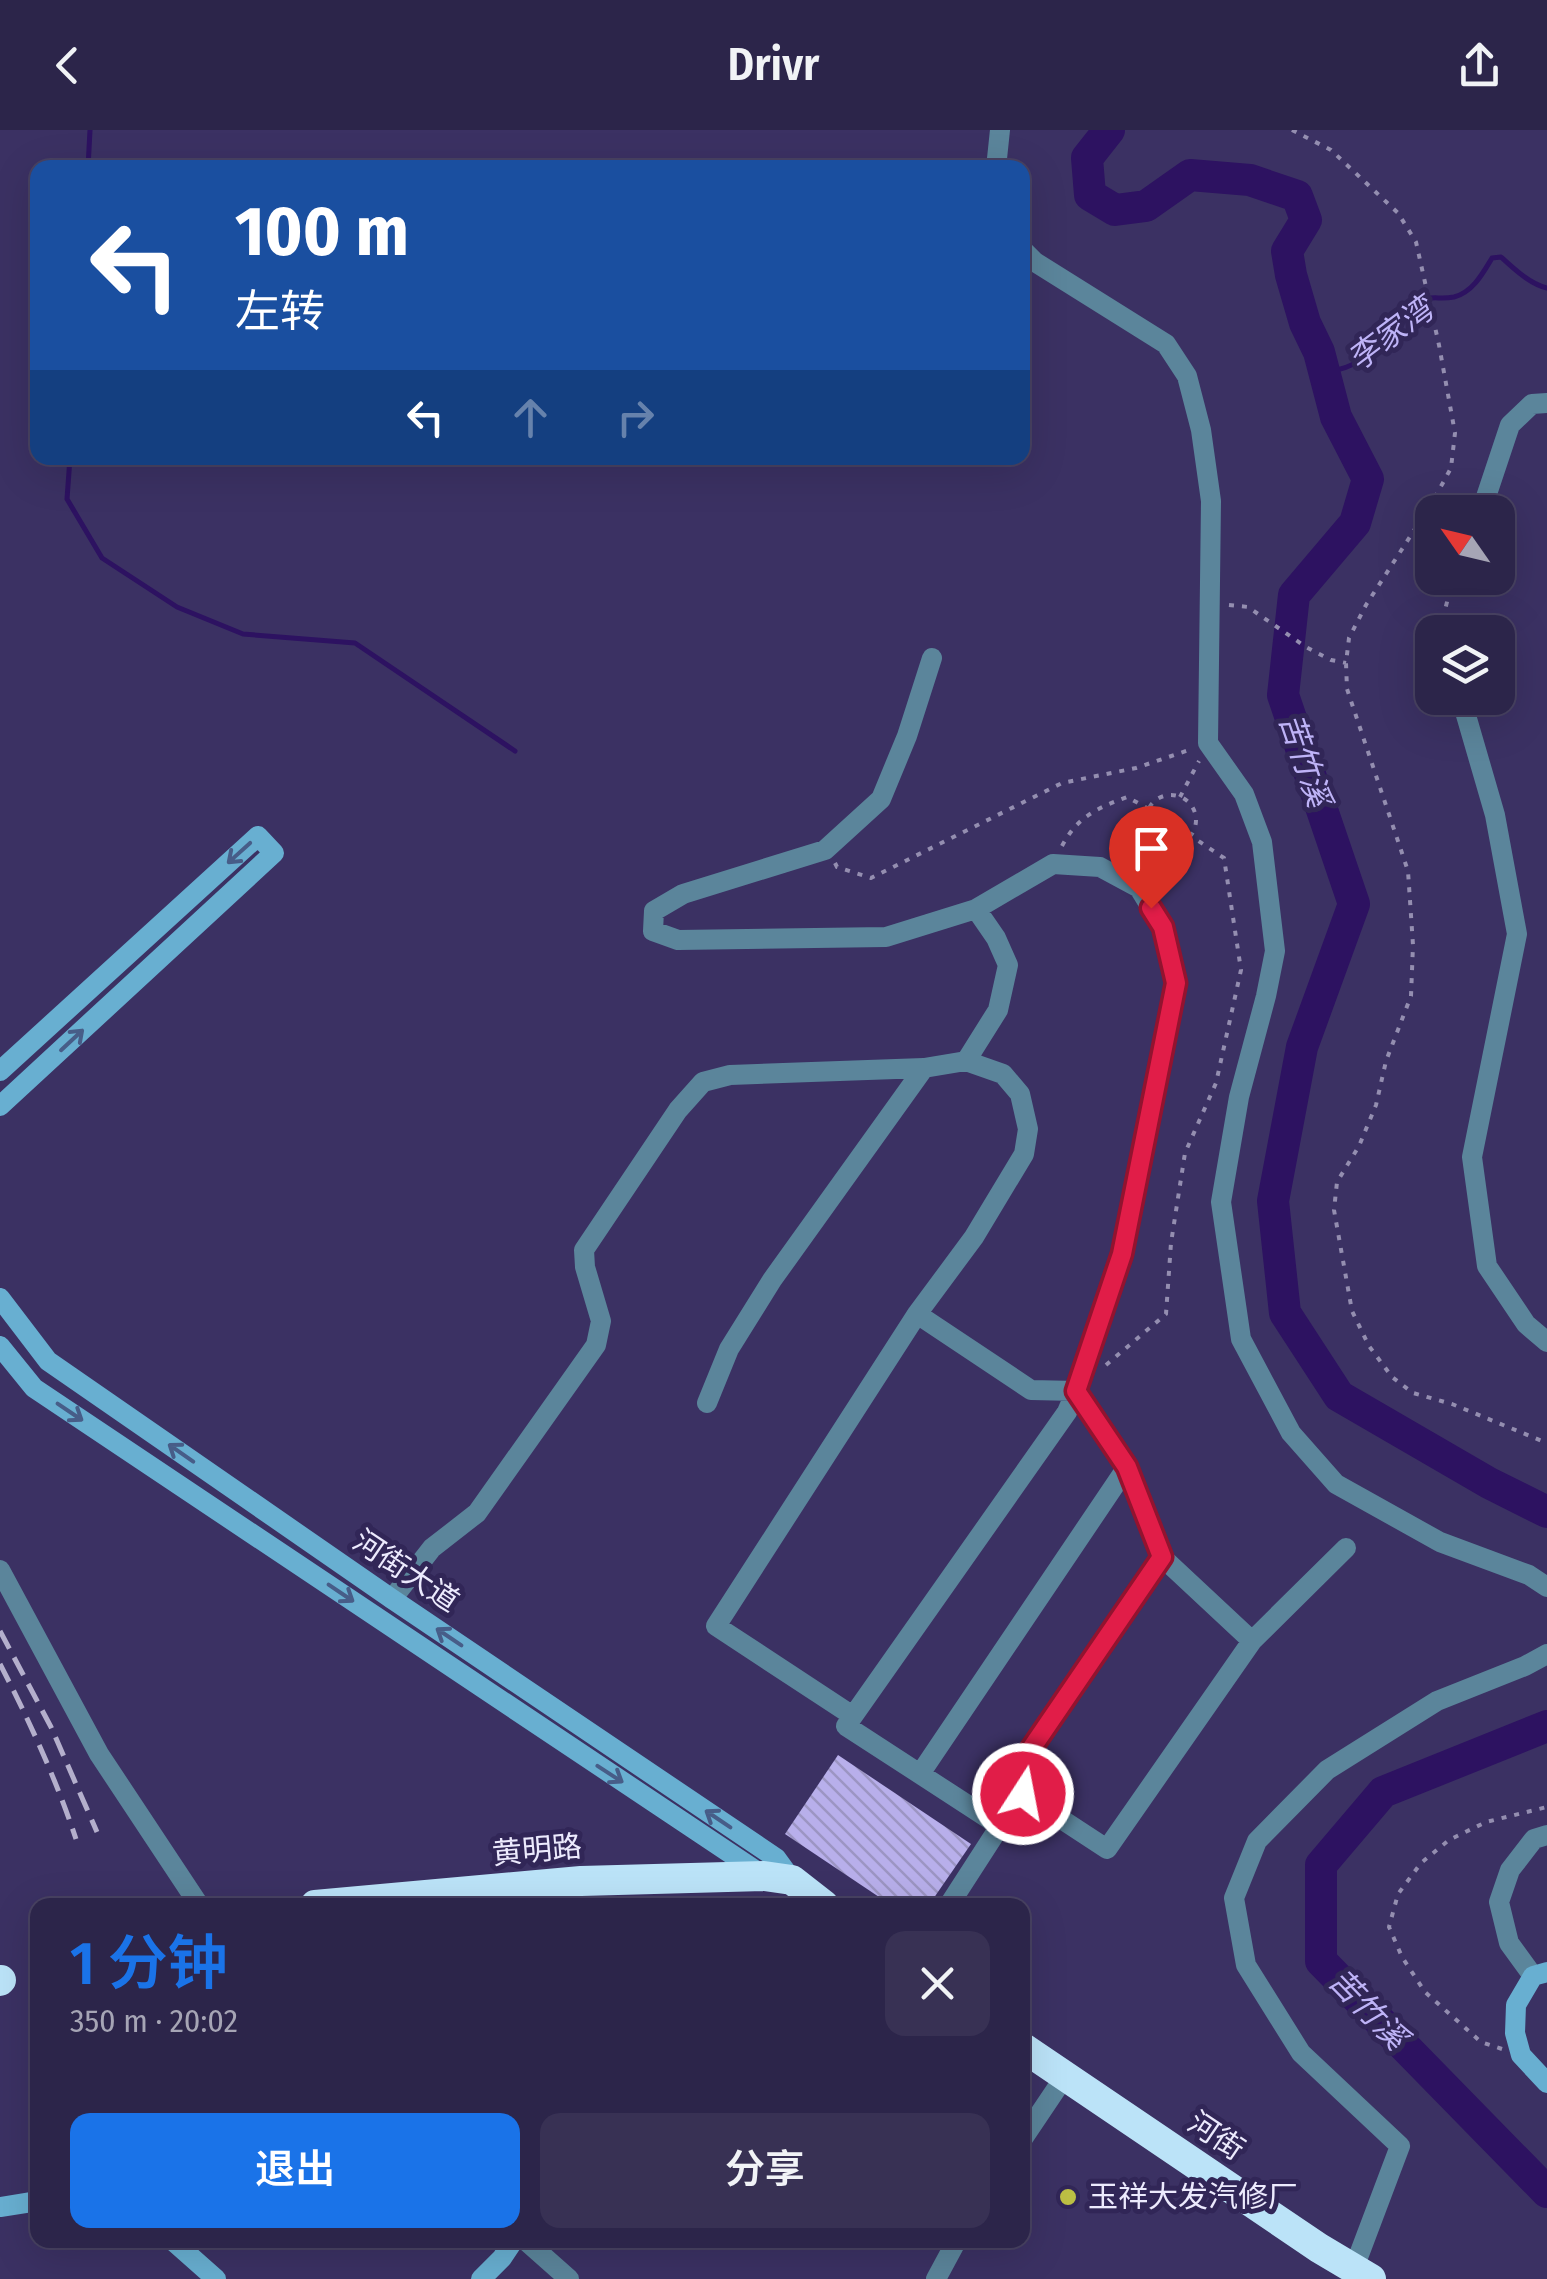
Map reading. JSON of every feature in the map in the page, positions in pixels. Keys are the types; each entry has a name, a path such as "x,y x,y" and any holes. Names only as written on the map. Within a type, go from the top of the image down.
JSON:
{"highway":[{"name":"黄明路","path":"389,1898 580,1880 778,1878"},
{"path":"778,1878 812,1898"},
{"name":"河街","path":"1030,2052 1318,2248 1363,2274"}],"main road":[{"path":"0,1071 258,836 274,853 0,1106"},
{"name":"河街大道","path":"0,1298 48,1361 776,1858 778,1878"},
{"name":"河街大道","path":"0,1346 34,1388 778,1878"},
{"path":"1540,1974 1516,2005 1515,2032 1520,2055 1547,2083"},
{"path":"0,2207 30,2202"},
{"path":"181,2248 216,2279"},
{"path":"482,2279 509,2248"}],"street":[{"path":"997,160 1000,130"},
{"path":"1030,257 1166,344 1186,376 1202,430 1211,501 1208,743 1244,794 1262,842 1275,951 1240,1097 1221,1202 1242,1339 1291,1433 1336,1484 1440,1542 1529,1575 1547,1587"},
{"path":"1487,495 1510,425 1532,404 1547,402"},
{"path":"932,658 907,736 881,799 825,850 684,894 654,911 653,931 678,940 886,937 976,909 1053,864 1100,868 1139,888 1163,927 1176,983 1122,1254 1076,1391 1067,1412 846,1726 1000,1826"},
{"path":"1466,715 1494,815 1517,934 1472,1158 1487,1266 1526,1324 1547,1342"},
{"path":"966,1061 998,1010 1008,965 976,909"},
{"path":"392,1598 432,1548 477,1513 596,1345 601,1321 584,1250 678,1110 703,1082 730,1076 924,1068 966,1061 1003,1074 1020,1094 1028,1129 1024,1154 716,1626 853,1716"},
{"path":"707,1404 729,1349 772,1280 924,1068"},
{"path":"917,1314 1031,1390 1076,1391"},
{"path":"1076,1391 1127,1467 1162,1557 1252,1641"},
{"path":"920,1774 1127,1467"},
{"path":"1162,1557 1018,1768 1023,1794 1107,1850 1252,1641 1346,1548"},
{"path":"0,1570 98,1754 194,1898"},
{"path":"1363,2274 1400,2146 1301,2052 1246,1964 1234,1898 1257,1841 1327,1770 1437,1701 1547,1654"},
{"path":"953,1898 1023,1794"},
{"path":"1540,1974 1509,1943 1499,1902 1510,1870 1534,1839 1547,1835"},
{"path":"1030,2128 1065,2076"},
{"path":"533,2248 568,2279"},
{"path":"936,2279 953,2248"}],"path":[{"path":"1292,130 1331,150 1398,213 1416,242 1456,432 1451,468 1349,638 1347,689 1408,871 1413,946 1410,996 1386,1062 1376,1105 1359,1146 1337,1182 1334,1210 1352,1311 1369,1346 1392,1376 1413,1393 1452,1404 1547,1443"},
{"path":"1210,602 1248,607 1306,647 1346,664"},
{"path":"1180,797 1208,743"},
{"path":"825,850 837,867 870,878 1062,783 1136,768 1208,743"},
{"path":"1053,864 1070,832 1096,808 1127,797 1149,809"},
{"path":"1180,797 1192,806 1196,822 1190,836 1169,844 1155,838 1147,825 1149,809 1159,798 1180,797"},
{"path":"1106,1365 1166,1314 1171,1243 1185,1153 1216,1083 1241,970 1224,858 1190,836"},
{"path":"1520,2055 1482,2042 1425,1992 1402,1957 1389,1926 1398,1894 1421,1863 1449,1840 1486,1822 1547,1806"}],"building":[{"path":"838,1755 971,1844 934,1898 881,1898 785,1834"}],"waterway":[{"path":"88,160 90,130"},
{"name":"苦竹溪","path":"1109,130 1087,158 1090,195 1115,210 1146,206 1190,175 1250,180 1297,196 1306,220 1287,251 1291,275 1305,323 1319,352 1336,417 1368,479 1355,523 1294,595 1283,695 1354,904 1302,1047 1273,1201 1285,1313 1339,1396 1547,1512"},
{"name":"李家湾","path":"1325,372 1364,357 1424,301 1467,291 1492,258 1501,257 1528,280 1547,288"},
{"path":"69,465 67,499 102,558 177,607 243,634 355,643 515,751"},
{"name":"苦竹溪","path":"1547,1726 1383,1792 1321,1865 1321,1961 1547,2192"}],"railway":[{"path":"0,1631 51,1727 97,1832"},
{"path":"0,1664 41,1750 76,1839"}],"place":[{"name":"玉祥大发汽修厂","path":"1068,2197"}],"route":[{"path":"1023,1794 1018,1768 1162,1557 1127,1467 1076,1391 1122,1254 1176,983 1163,927 1151,908"}]}
